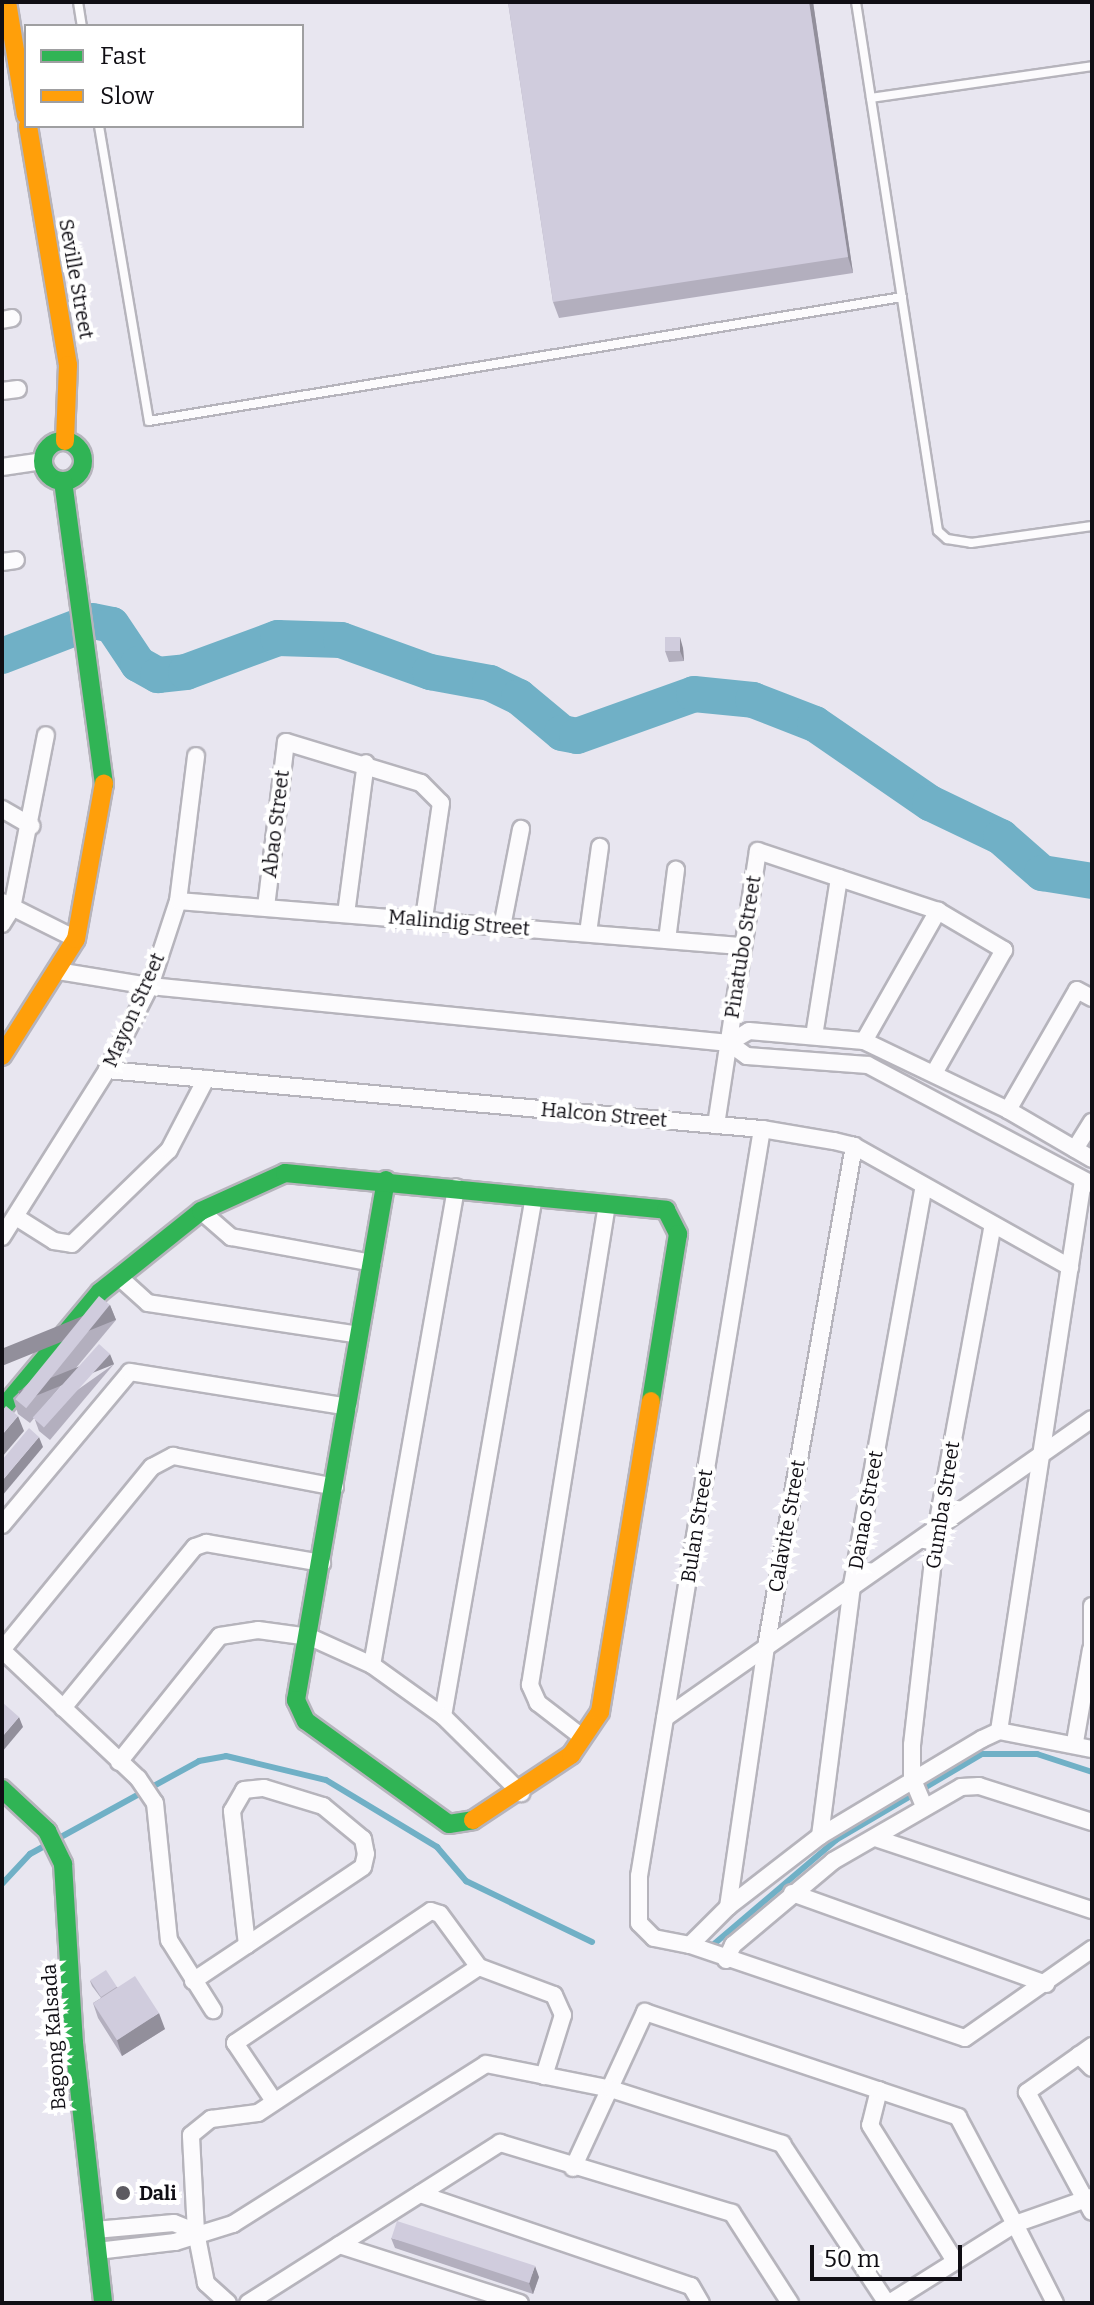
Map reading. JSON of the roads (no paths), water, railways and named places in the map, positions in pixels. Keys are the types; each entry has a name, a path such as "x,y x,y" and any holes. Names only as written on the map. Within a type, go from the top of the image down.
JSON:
{"street":[{"path":"7,2 24,103"},
{"name":"Seville Street","path":"28,128 68,365 65,441"},
{"path":"65,441 77,446 83,459 76,477 63,481 49,476 43,461 50,446 65,441"},
{"path":"2,467 43,461"},
{"path":"2,1056 76,939 89,890 106,772 63,481"},
{"path":"2,924 31,826 46,735"},
{"name":"Abao Street","path":"266,907 286,742 366,763"},
{"name":"Mayon Street","path":"2,1237 107,1070 150,986 178,901 196,756"},
{"path":"346,914 366,763 421,783 441,803 424,918"},
{"path":"2,809 31,826"},
{"path":"502,927 521,829"},
{"path":"588,933 600,847"},
{"name":"Pinatubo Street","path":"716,1125 740,946 758,851 839,878"},
{"path":"667,940 676,870"},
{"path":"814,1036 839,878 938,911 1004,950 934,1073"},
{"name":"Malindig Street","path":"178,901 424,918 740,946"},
{"path":"7,905 76,939"},
{"path":"864,1041 938,911"},
{"path":"57,971 150,986 729,1043 747,1056 868,1065 1087,1182 1070,1267 999,1731 918,1792 875,1838 833,1861 792,1893 733,1945 726,1960"},
{"path":"1008,1110 1077,990 1092,998"},
{"path":"729,1043 749,1031 864,1041 1008,1110 1092,1159"},
{"name":"Halcon Street","path":"107,1070 762,1129 854,1146 1070,1267"},
{"path":"16,1217 54,1241 72,1244 169,1150 206,1079"},
{"path":"1075,1149 1092,1122"},
{"name":"Bulan Street","path":"690,1945 654,1938 639,1923 639,1876 762,1129"},
{"name":"Calavite Street","path":"728,1907 766,1647 854,1146"},
{"path":"2,1409 100,1292 201,1211 285,1173 386,1180 666,1210 678,1234 600,1712 571,1755 521,1793 470,1822 449,1824 306,1721 296,1700 310,1637 386,1180"},
{"name":"Danao Street","path":"820,1836 852,1585 924,1186"},
{"path":"372,1665 456,1187"},
{"path":"443,1716 534,1196"},
{"path":"582,1737 538,1703 530,1685 607,1204"},
{"path":"201,1211 231,1237 373,1263"},
{"name":"Gumba Street","path":"918,1792 937,1526 993,1225"},
{"path":"119,1277 148,1303 360,1335"},
{"path":"2,1525 130,1372 348,1407"},
{"path":"665,1718 1092,1419"},
{"path":"213,2010 169,1940 155,1803 138,1778 2,1650 152,1467 173,1456 335,1487"},
{"path":"63,1708 195,1547 206,1543 322,1563"},
{"path":"1075,1742 1091,1649 1092,1606"},
{"path":"119,1762 220,1636 258,1630 310,1637 372,1665 443,1716 521,1793"},
{"path":"999,1731 1075,1742 1092,1749"},
{"path":"1092,1822 979,1786 918,1792 820,1836 728,1907 690,1945 726,1960 965,2038 1092,1949"},
{"path":"193,1981 247,1945 363,1867 366,1854 363,1839 323,1806 264,1788 244,1790 232,1811 247,1945"},
{"name":"Bagong Kalsada","path":"2,1789 47,1831 58,1853 66,1884 74,2043 103,2303"},
{"path":"875,1838 1092,1910"},
{"path":"792,1893 1046,1984"},
{"path":"274,2101 235,2043 431,1911 440,1914 479,1967 554,1995 563,2015 544,2076"},
{"path":"228,2303 206,2283 196,2232 191,2135 211,2119 249,2118 479,1967"},
{"path":"573,2168 645,2012 958,2117 1015,2224 1050,2301"},
{"path":"97,2251 175,2242 196,2232 233,2224 486,2064 611,2089 782,2144 888,2303 1015,2224 1090,2203 1027,2092 1086,2050 1092,2068"},
{"path":"879,2090 870,2125 955,2261"},
{"path":"248,2303 500,2143 573,2168 732,2213 790,2303"},
{"path":"420,2194 691,2286 701,2303"},
{"path":"95,2230 174,2223 196,2232"},
{"path":"339,2245 520,2303"}],"lane":[{"path":"78,2 82,24"},
{"path":"856,2 938,531 947,539 971,543 1092,526"},
{"path":"871,98 1092,66"},
{"path":"99,128 149,421 902,297"}],"waterway":[{"path":"2,656 93,621 112,625 138,664 158,675 186,672 278,638 341,640 430,672 490,683 519,697 562,733 577,736 694,694 753,700 815,724 930,803 1001,837 1042,873 1092,881"},
{"path":"714,1944 836,1840 982,1754 1037,1754 1092,1772"},
{"path":"2,1884 30,1854 199,1761 226,1756 326,1780 437,1847 466,1881 592,1942"}],"place":[{"name":"Dali","path":"123,2193"}]}
